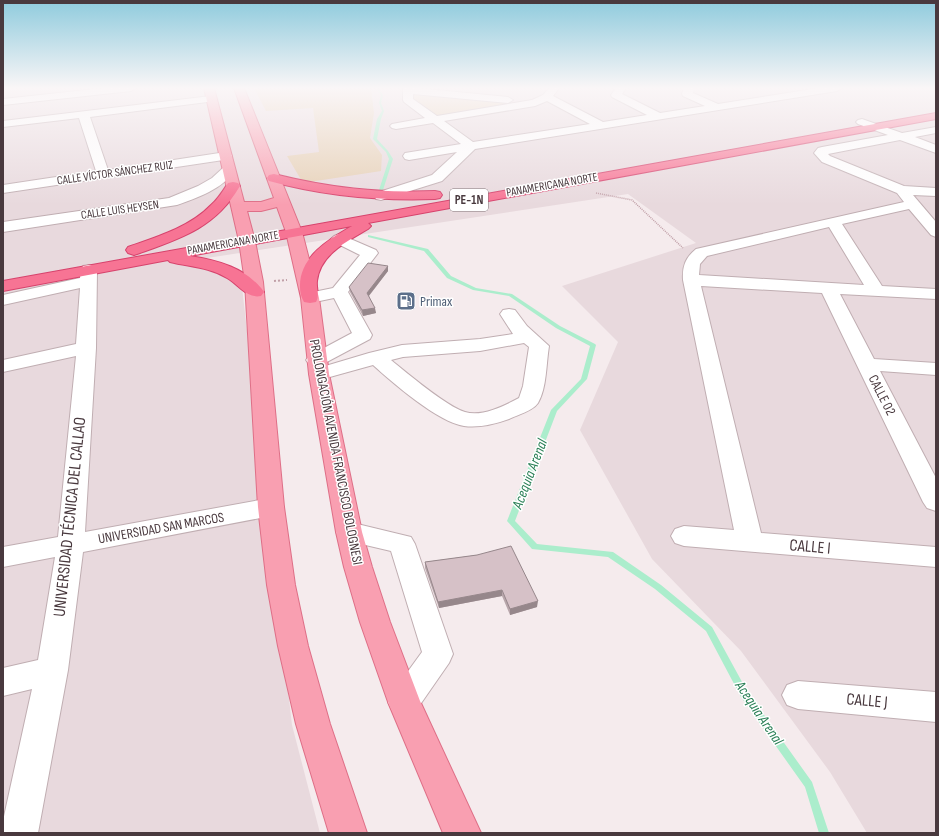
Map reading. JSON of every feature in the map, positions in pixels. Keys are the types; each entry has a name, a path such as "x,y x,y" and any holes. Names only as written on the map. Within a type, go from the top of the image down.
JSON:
{"highway":[{"name":"PANAMERICANA NORTE","path":"3,286 89,276 246,236 289,218 444,195 833,127"},
{"name":"PANAMERICANA NORTE","path":"289,218 398,213 875,127"},
{"path":"274,178 321,190 381,196 444,195"},
{"path":"134,250 162,240 205,218 224,201 233,186"},
{"path":"307,288 315,264 325,251 339,239 366,224 398,213"},
{"name":"PANAMERICANA NORTE","path":"3,274 134,250 246,236"},
{"path":"157,258 209,264 230,272 254,287"}],"main road":[{"path":"218,127 246,236 254,287 271,507 281,585 293,646 313,724 348,833"},
{"name":"PROLONGACIÓN AVENIDA FRANCISCO BOLOGNESI","path":"254,127 289,218 307,288 318,367 349,532 358,567 375,622 404,702 462,833"},
{"path":"238,205 258,207 272,204 289,218"}],"street":[{"path":"88,127 102,174"},
{"path":"446,127 471,146"},
{"path":"409,156 589,127"},
{"path":"875,127 936,149"},
{"path":"936,130 822,151 820,154 826,159 902,190 936,192"},
{"path":"381,196 437,178 471,146"},
{"name":"CALLE VÍCTOR SÁNCHEZ RUIZ","path":"3,189 102,174 228,164"},
{"name":"CALLE LUIS HEYSEN","path":"3,227 172,202 190,195 223,177 228,164"},
{"path":"902,190 936,232"},
{"path":"750,542 692,280 690,270 691,263 695,257 702,252 912,204"},
{"path":"833,222 876,290"},
{"path":"339,239 370,253 339,292"},
{"path":"3,300 89,276"},
{"name":"UNIVERSIDAD TÉCNICA DEL CALLAO","path":"19,833 52,670 71,544 86,348 89,276"},
{"path":"692,280 936,294"},
{"path":"307,288 339,292"},
{"name":"CALLE 02","path":"828,288 936,502"},
{"path":"318,367 363,335 339,292"},
{"path":"509,314 526,337"},
{"path":"318,367 376,357 402,350 503,342 526,337 532,339 539,346 533,386 528,401 509,411 479,419 463,419 447,411 376,357"},
{"path":"3,366 86,348"},
{"path":"866,364 936,369"},
{"name":"UNIVERSIDAD SAN MARCOS","path":"3,557 271,507"},
{"path":"349,532 402,544 436,647 438,654 404,702"},
{"name":"CALLE I","path":"684,536 936,558"},
{"path":"3,682 52,670"},
{"name":"CALLE J","path":"798,695 936,707"}],"path":[{"path":"593,192 632,200 695,257"},
{"path":"254,287 307,288"}],"shaded area":[{"path":"3,127 936,127 936,833 867,833 830,772 741,651 652,559 580,430 618,342 562,286 696,243 628,194 174,263 210,268 242,287 292,725 320,833 3,833"},
{"path":"316,127 372,127 370,138 382,155 381,171 303,183 287,156 319,152"}],"building":[{"path":"368,263 388,266 367,293 375,308 362,310 349,287"},
{"path":"511,546 538,601 510,609 502,590 438,602 425,562 477,555"}],"waterway":[{"name":"Acequia Arenal","path":"377,127 375,139 387,152 391,159 381,190"},
{"name":"Acequia Arenal","path":"369,236 426,250 449,277 475,289 510,295 558,327 593,345 584,379 554,410 511,521 535,547 610,554 658,587 709,629 744,694 809,785 824,833"}],"place":[{"name":"Primax","path":"406,301"}]}
